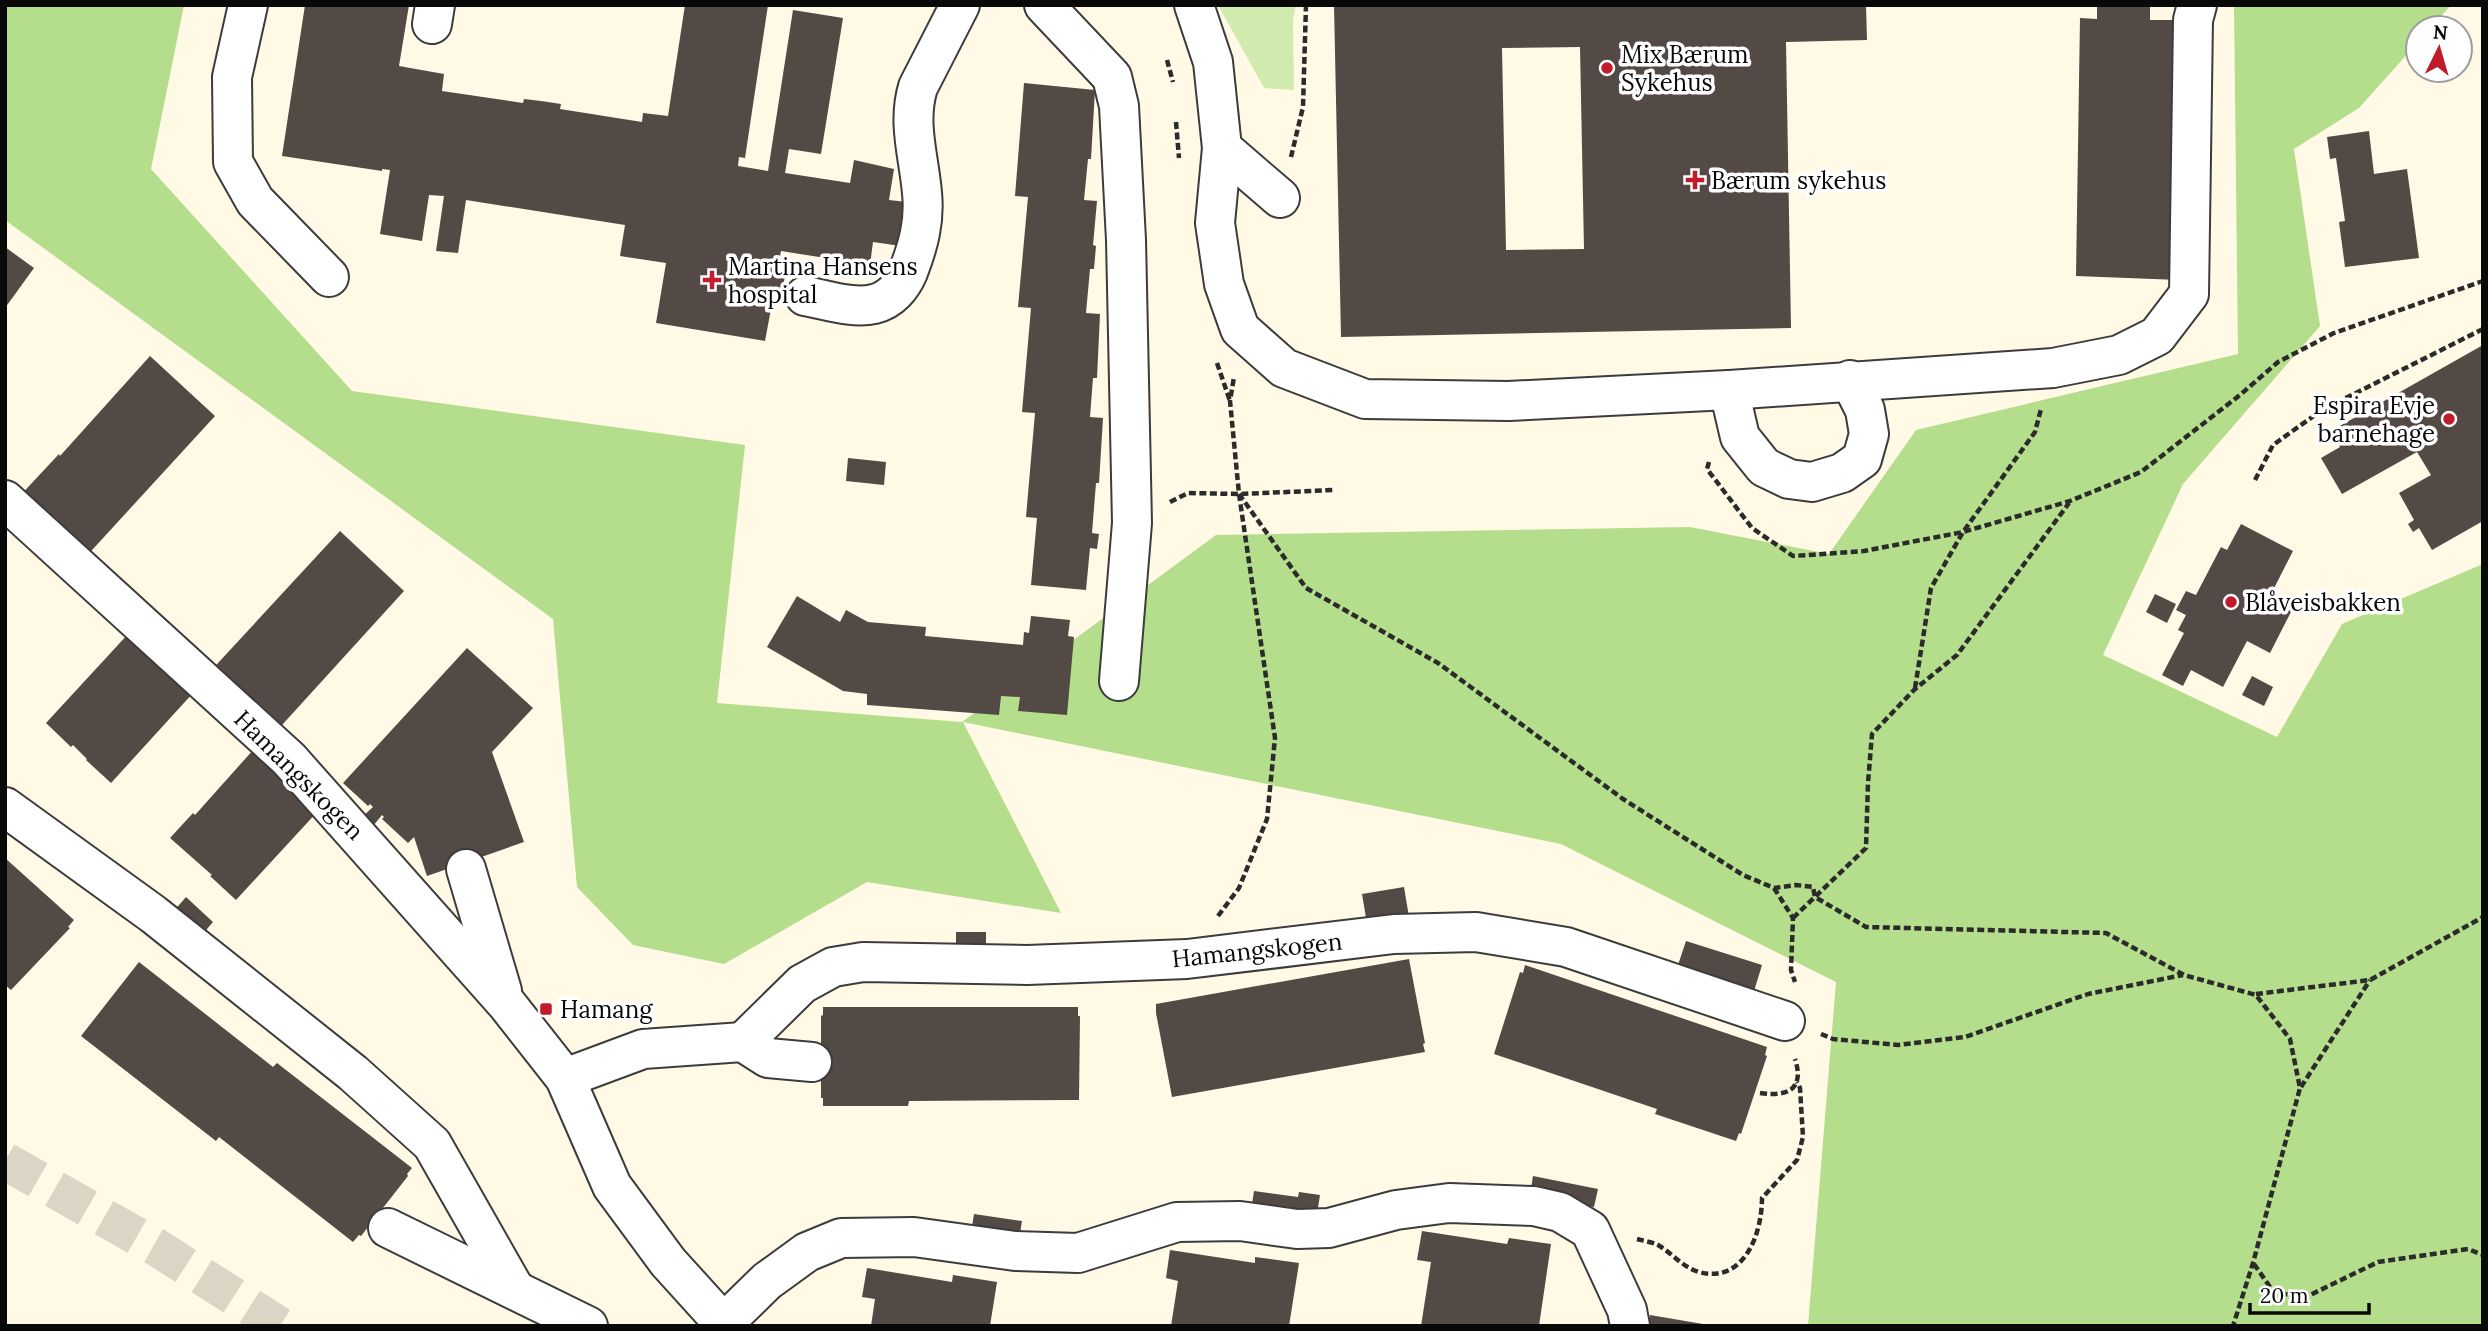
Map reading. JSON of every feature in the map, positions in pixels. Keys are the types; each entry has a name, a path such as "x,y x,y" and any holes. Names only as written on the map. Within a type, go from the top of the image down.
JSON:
{"street":[{"path":"248,5 232,78 233,162 255,201 329,277"},
{"path":"805,296 855,305 872,305 891,295 904,280 919,245 923,219 912,116 914,100 960,5"},
{"path":"1044,5 1112,77 1119,106 1126,240 1132,523 1119,681"},
{"path":"1194,5 1213,62 1222,148 1215,223 1224,285 1240,329 1284,368 1365,399 1508,401 1729,390 2053,368 2119,355 2157,336 2189,294 2193,20 2197,5"},
{"path":"1222,148 1280,198"},
{"path":"1729,390 1740,437 1764,467 1789,479 1812,482 1842,473 1862,459 1869,434 1865,410 1850,380"},
{"name":"Hamangskogen","path":"5,500 289,759 506,1003 565,1078 612,1186 668,1262 725,1324 767,1280 807,1252 841,1238 914,1237 1015,1251 1079,1253 1177,1222 1240,1221 1297,1229 1329,1228 1396,1210 1449,1203 1534,1206 1560,1213 1590,1230 1628,1310 1630,1326"},
{"path":"5,807 174,930 353,1073 432,1144 514,1288"},
{"path":"466,869 506,1003"},
{"name":"Hamangskogen","path":"743,1042 802,984 833,967 863,962 1027,965 1187,959 1394,934 1476,932 1566,947 1802,1022"},
{"path":"565,1078 643,1049 743,1042 768,1058 812,1062"},
{"path":"388,1228 588,1326"}],"path":[{"path":"1280,198 1303,107 1306,5"},
{"path":"1710,456 1707,469 1752,528 1793,556 1864,551 1963,531 2070,501 2141,472 2278,362 2334,333 2483,281"},
{"path":"1239,888 1267,819 1275,738 1240,494 1230,401 1240,329"},
{"path":"2255,481 2273,445 2322,410 2483,329"},
{"path":"1914,690 1931,588 1963,531 2035,432 2053,368"},
{"path":"1132,523 1188,493 1334,490"},
{"path":"1240,494 1306,588 1437,663 1623,799 1743,875 1774,888 1797,885 1812,887 1815,897 1866,927 2106,933 2184,975 2256,995 2370,980 2483,917"},
{"path":"1793,918 1866,848 1872,734 1914,690 1957,655 2070,501"},
{"path":"1774,888 1793,918 1791,970 1796,982"},
{"path":"1802,1022 1833,1039 1898,1045 1965,1037 2088,994 2184,975"},
{"path":"2233,1326 2253,1263 2300,1088 2370,980"},
{"path":"2256,995 2290,1038 2300,1088"},
{"path":"1802,1022 1833,1039"},
{"path":"1592,1236 1608,1231 1657,1244 1674,1259 1698,1272 1727,1271 1738,1267 1747,1256 1762,1213 1762,1198 1797,1160 1803,1137 1800,1088 1797,1082"},
{"path":"2253,1263 2274,1294 2310,1295 2378,1262 2468,1249 2483,1255"}],"green space":[{"path":"5,5 184,5 151,169 352,391 745,445 717,703 962,722 1216,535 1690,527 1829,554 1916,430 2238,354 2234,5 2451,5 2443,14 2404,14 2404,58 2359,108 2294,149 2320,326 2183,484 2103,655 2277,737 2342,624 2483,564 2483,1326 1808,1326 1836,982 1561,844 963,722 1061,913 867,882 724,964 633,945 577,887 553,619 5,220"},
{"path":"1218,5 1296,5 1293,20 1294,90 1264,88"}],"building":[{"path":"305,5 409,5 399,66 444,74 442,91 523,103 524,99 561,104 560,109 642,122 643,113 668,116 685,5 768,5 745,158 739,157 738,166 768,171 793,10 843,18 821,154 789,149 785,173 850,183 854,160 894,169 889,200 907,202 901,246 873,242 870,265 781,251 778,267 786,269 782,294 774,293 765,341 656,323 666,263 620,256 625,225 466,200 458,253 436,251 444,196 429,195 422,241 380,234 390,170 282,156"},
{"path":"1334,5 1866,5 1867,40 1786,42 1791,328 1341,337","holes":["1580,47 1584,249 1506,250 1502,48"]},
{"path":"2097,5 2150,5 2150,20 2183,20 2179,280 2076,276 2080,18 2097,19"},
{"path":"1024,83 1095,90 1091,159 1088,159 1084,200 1097,201 1093,245 1096,246 1094,269 1090,269 1086,313 1100,314 1097,378 1093,378 1090,417 1103,418 1099,483 1096,483 1092,533 1099,534 1097,549 1090,548 1086,590 1031,585 1037,518 1026,517 1035,413 1022,412 1031,308 1018,307 1028,197 1015,196"},
{"path":"2369,131 2374,174 2407,169 2419,258 2345,267 2339,222 2345,221 2336,158 2330,159 2327,137"},
{"path":"5,247 34,268 5,308"},
{"path":"2483,345 2483,521 2432,550 2419,528 2413,532 2408,524 2414,520 2399,493 2431,475 2417,452 2342,494 2321,458 2340,447 2331,431"},
{"path":"150,356 215,416 82,561 16,500 59,454 60,456"},
{"path":"848,458 886,462 884,485 846,481"},
{"name":"Blåveisbakken","path":"2241,524 2293,551 2270,596 2293,608 2270,653 2247,641 2223,687 2191,670 2183,686 2162,675 2184,633 2178,630 2186,615 2176,610 2186,591 2196,595 2221,547 2227,550"},
{"path":"340,531 404,591 272,736 206,676"},
{"path":"2155,594 2176,604 2167,623 2146,612"},
{"path":"797,596 840,622 846,610 868,622 926,627 925,636 1023,645 1024,632 1029,633 1031,616 1070,620 1068,636 1074,637 1067,715 1018,711 1020,697 1001,696 999,715 867,705 867,694 843,691 767,647"},
{"path":"129,633 193,693 111,783 73,745 71,747 46,723"},
{"path":"467,648 533,708 492,752 524,842 427,876 414,837 408,843 382,819 382,815 373,826 362,817 373,807 370,804 368,806 343,783"},
{"path":"2252,676 2273,687 2264,706 2242,695"},
{"path":"254,749 319,810 236,900 170,838 193,813 195,815"},
{"path":"5,858 74,920 68,927 70,928 11,990 5,985"},
{"path":"1404,887 1409,917 1367,924 1362,894"},
{"path":"186,897 213,922 201,936 173,912"},
{"path":"956,932 986,932 986,952 956,952"},
{"path":"1686,941 1762,965 1751,1001 1674,977"},
{"path":"1409,959 1425,1052 1172,1097 1156,1004"},
{"path":"139,962 273,1067 277,1063 412,1168 361,1236 353,1242 219,1137 216,1141 81,1036"},
{"path":"1525,965 1767,1047 1767,1056 1741,1134 1739,1133 1736,1141 1655,1114 1657,1109 1494,1054 1520,972 1523,973"},
{"path":"823,1007 1078,1007 1079,1100 909,1101 908,1106 823,1106"},
{"path":"1533,1176 1598,1189 1594,1207 1530,1195"},
{"path":"1254,1191 1298,1197 1299,1192 1320,1195 1317,1214 1251,1210"},
{"path":"974,1214 1022,1221 1019,1240 971,1233"},
{"path":"1422,1231 1507,1244 1509,1238 1551,1244 1539,1326 1421,1326 1431,1262 1417,1260"},
{"path":"1170,1250 1255,1263 1255,1257 1299,1263 1289,1326 1171,1326 1178,1281 1166,1278"},
{"path":"867,1268 952,1282 953,1275 997,1282 990,1326 871,1326 875,1299 862,1297"},
{"path":"1650,1315 1703,1324 1703,1326 1648,1326"}],"tunnel":[{"path":"5,1161 156,1247 280,1326"}],"place":[{"name":"Mix Bærum Sykehus","path":"1607,68"},
{"name":"Bærum sykehus","path":"1695,180"},
{"name":"Martina Hansens hospital","path":"712,280"},
{"name":"Espira Evje barnehage","path":"2449,419"},
{"name":"Blåveisbakken","path":"2231,602"},
{"name":"Hamang","path":"546,1009"}]}
